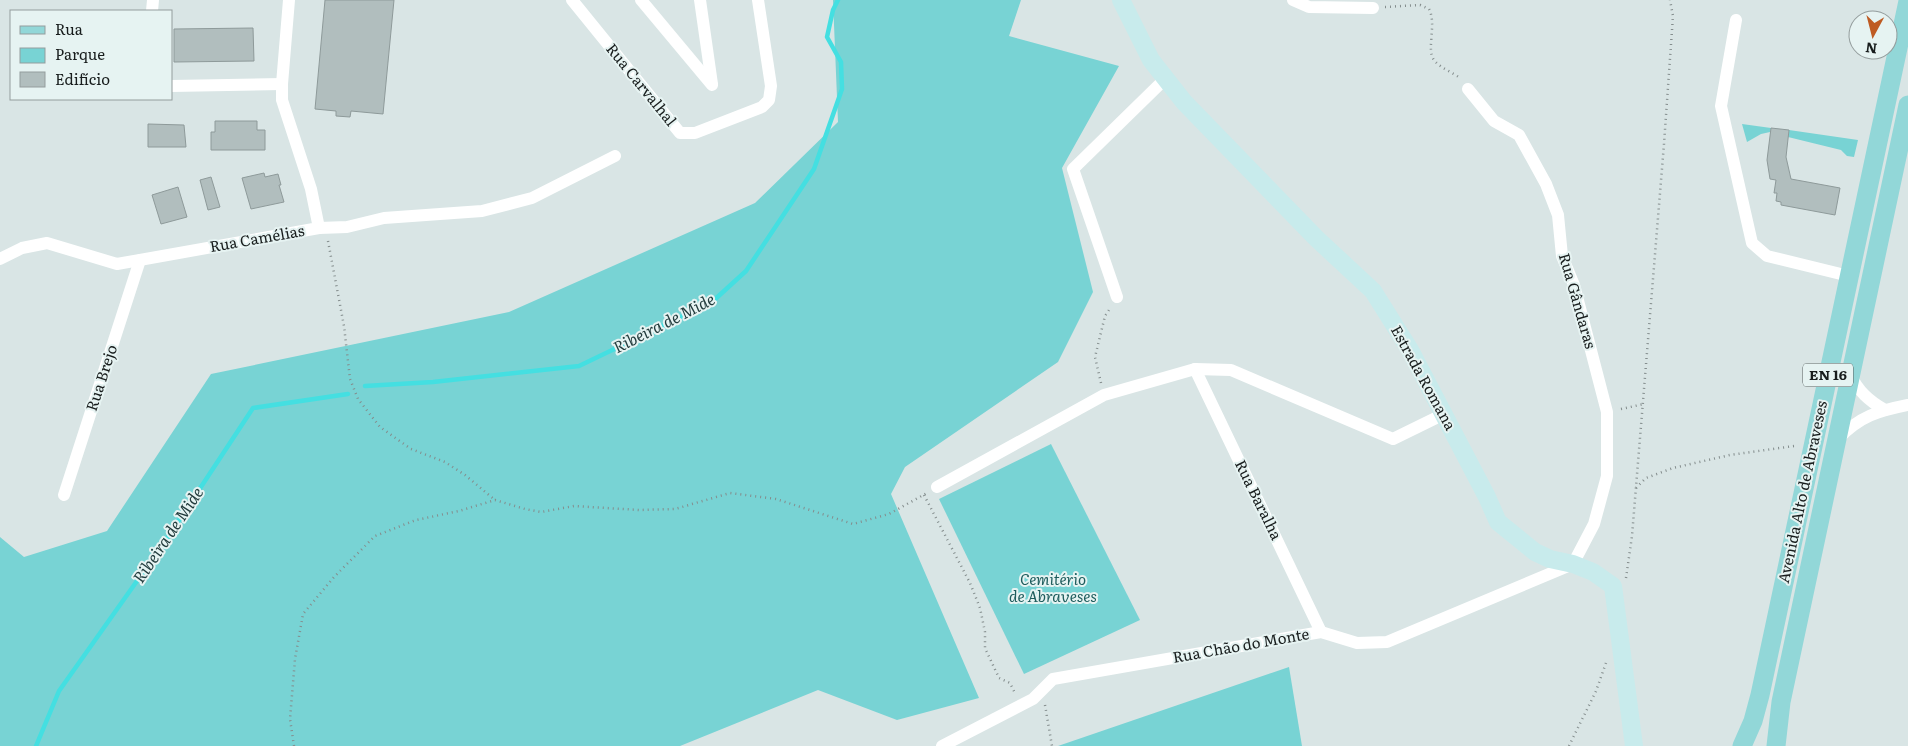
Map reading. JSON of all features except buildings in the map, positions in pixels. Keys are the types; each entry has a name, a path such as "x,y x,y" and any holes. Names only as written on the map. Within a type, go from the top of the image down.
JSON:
{"main road":[{"name":"Avenida Alto de Abraveses","path":"1742,746 1753,721 1760,695 1908,2"},
{"name":"Avenida Alto de Abraveses","path":"1776,746 1780,702 1908,105"}],"street":[{"name":"Rua Camélias","path":"0,259 22,248 47,243 118,264 322,228 282,100 289,0"},
{"name":"Rua Carvalhal","path":"572,0 680,133 695,133 762,107 770,100 771,86 758,0"},
{"path":"642,0 712,85 700,0"},
{"name":"Estrada Romana","path":"1121,0 1151,60 1184,102 1316,238 1373,291 1410,350 1498,522 1535,552 1550,559 1573,564 1593,572 1613,586 1634,746"},
{"name":"Estrada Romana","path":"1135,28 1136,0"},
{"path":"1293,0 1309,7 1373,8"},
{"path":"1736,20 1721,106 1752,243 1767,256 1849,276"},
{"path":"1117,297 1073,169 1165,79"},
{"path":"172,86 282,84"},
{"name":"Rua Gândaras","path":"1468,89 1494,120 1519,135 1546,184 1558,215 1562,256 1574,285 1607,412 1607,476 1594,524 1573,564"},
{"path":"322,228 347,227 384,218 482,211 532,198 615,156"},
{"name":"Rua Brejo","path":"64,495 140,260"},
{"path":"937,487 1104,395 1195,369 1231,370 1393,439 1444,414"},
{"name":"Rua Baralha","path":"1195,369 1321,632"},
{"path":"1850,374 1855,385 1865,397 1885,410"},
{"path":"1836,440 1857,422 1871,414 1908,405"},
{"name":"Rua Chão do Monte","path":"942,746 1033,699 1053,679 1321,632 1357,643 1387,642 1573,564"}],"path":[{"path":"1625,584 1632,536 1644,404 1664,144 1672,16 1670,0"},
{"path":"1373,8 1420,5 1429,9 1433,21 1431,55 1435,62 1462,80 1468,89"},
{"path":"322,228 344,326 350,379 358,400 380,427 411,449 452,466 495,500 525,510 540,512 574,506 639,510 675,509 730,493 776,499 852,524 889,514 937,487"},
{"path":"1104,395 1095,357 1105,316 1117,297"},
{"path":"1607,412 1644,404"},
{"path":"1636,488 1646,478 1673,468 1730,455 1794,446"},
{"path":"924,495 970,583 980,608 986,632 985,648 999,678 1010,683 1021,706"},
{"path":"294,746 290,719 303,614 334,577 374,536 416,520 460,511 495,500"},
{"path":"1569,746 1596,691 1606,663"},
{"path":"1043,689 1052,746"}],"green space":[{"path":"833,0 1021,0 1009,36 1119,66 1062,168 1093,292 1058,362 905,467 891,494 979,698 897,720 818,690 680,746 0,746 0,537 24,557 107,531 211,374 509,312 755,203 838,122"},
{"path":"1742,124 1771,128 1770,132 1761,134 1747,142"},
{"path":"1789,130 1858,140 1854,157 1847,156 1841,150 1788,137"},
{"name":"Cemitério de Abraveses","path":"1051,444 1140,620 1024,674 939,499"},
{"path":"1289,667 1302,746 1058,746"}],"waterway":[{"name":"Ribeira de Mide","path":"365,386 433,382 579,366 712,302 746,271 814,169 842,89 841,62 827,37 833,10 838,0"},
{"name":"Ribeira de Mide","path":"36,746 59,691 166,540 253,408 348,394"}]}
